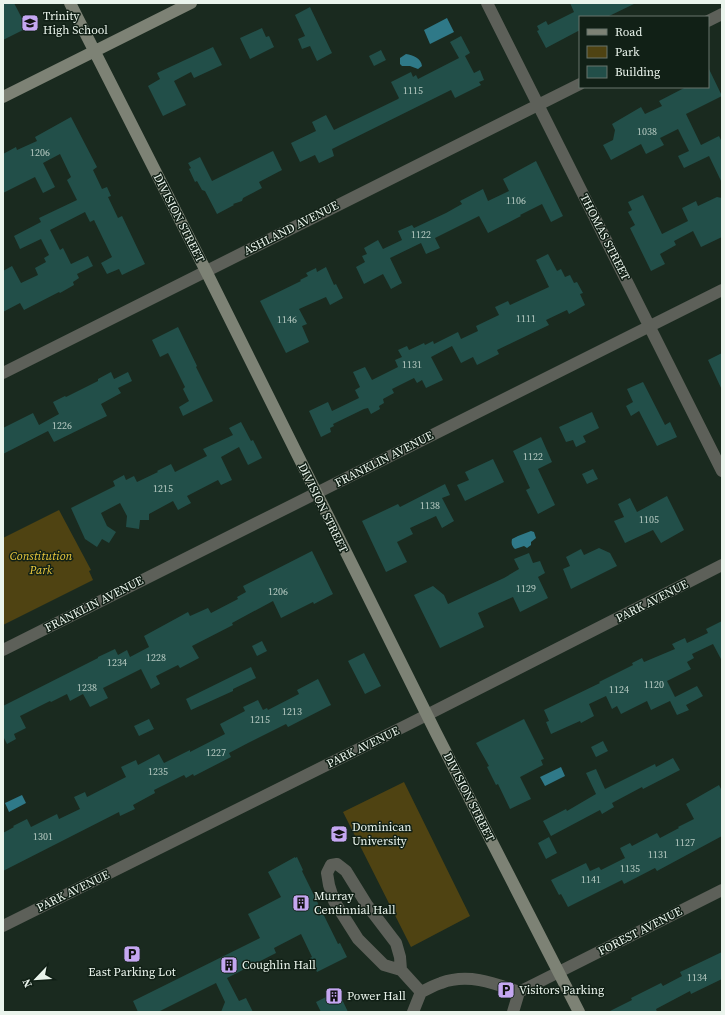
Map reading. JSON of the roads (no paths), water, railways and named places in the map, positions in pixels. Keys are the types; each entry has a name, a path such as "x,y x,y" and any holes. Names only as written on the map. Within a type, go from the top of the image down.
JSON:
{"street":[{"name":"DIVISION STREET","path":"70,3 206,271 427,715 579,1012"},
{"path":"3,97 191,3"},
{"name":"THOMAS STREET","path":"487,3 722,471"},
{"path":"709,20 722,14"},
{"name":"ASHLAND AVENUE","path":"3,373 579,85"},
{"name":"FRANKLIN AVENUE","path":"3,650 722,290"},
{"name":"PARK AVENUE","path":"3,926 427,715 722,565"},
{"path":"401,970 400,957 396,943 366,905 346,871 337,864 331,865 327,873 334,901 358,939 384,965 401,970 421,992"},
{"name":"FOREST AVENUE","path":"520,992 722,890"},
{"path":"413,1012 421,992 441,983 461,978 478,979 520,992 514,1012"}],"water":[{"path":"447,18 454,32 430,44 424,30"},
{"path":"406,54 416,57 422,66 418,69 410,66 402,66 400,64 400,58"},
{"path":"531,531 534,532 536,538 531,542 531,545 527,548 524,546 515,549 513,547 512,539"},
{"path":"561,767 565,776 545,786 540,777"},
{"path":"22,795 26,803 9,812 5,803"}],"place":[{"name":"Trinity High School","path":"30,23"},
{"name":"Dominican University","path":"339,834"},
{"name":"Murray Centinnial Hall","path":"301,903"},
{"name":"East Parking Lot","path":"132,954"},
{"name":"Coughlin Hall","path":"229,965"},
{"name":"Visitors Parking","path":"506,990"},
{"name":"Power Hall","path":"334,996"}],"park label":[{"name":"Constitution Park","path":"41,563"}]}
